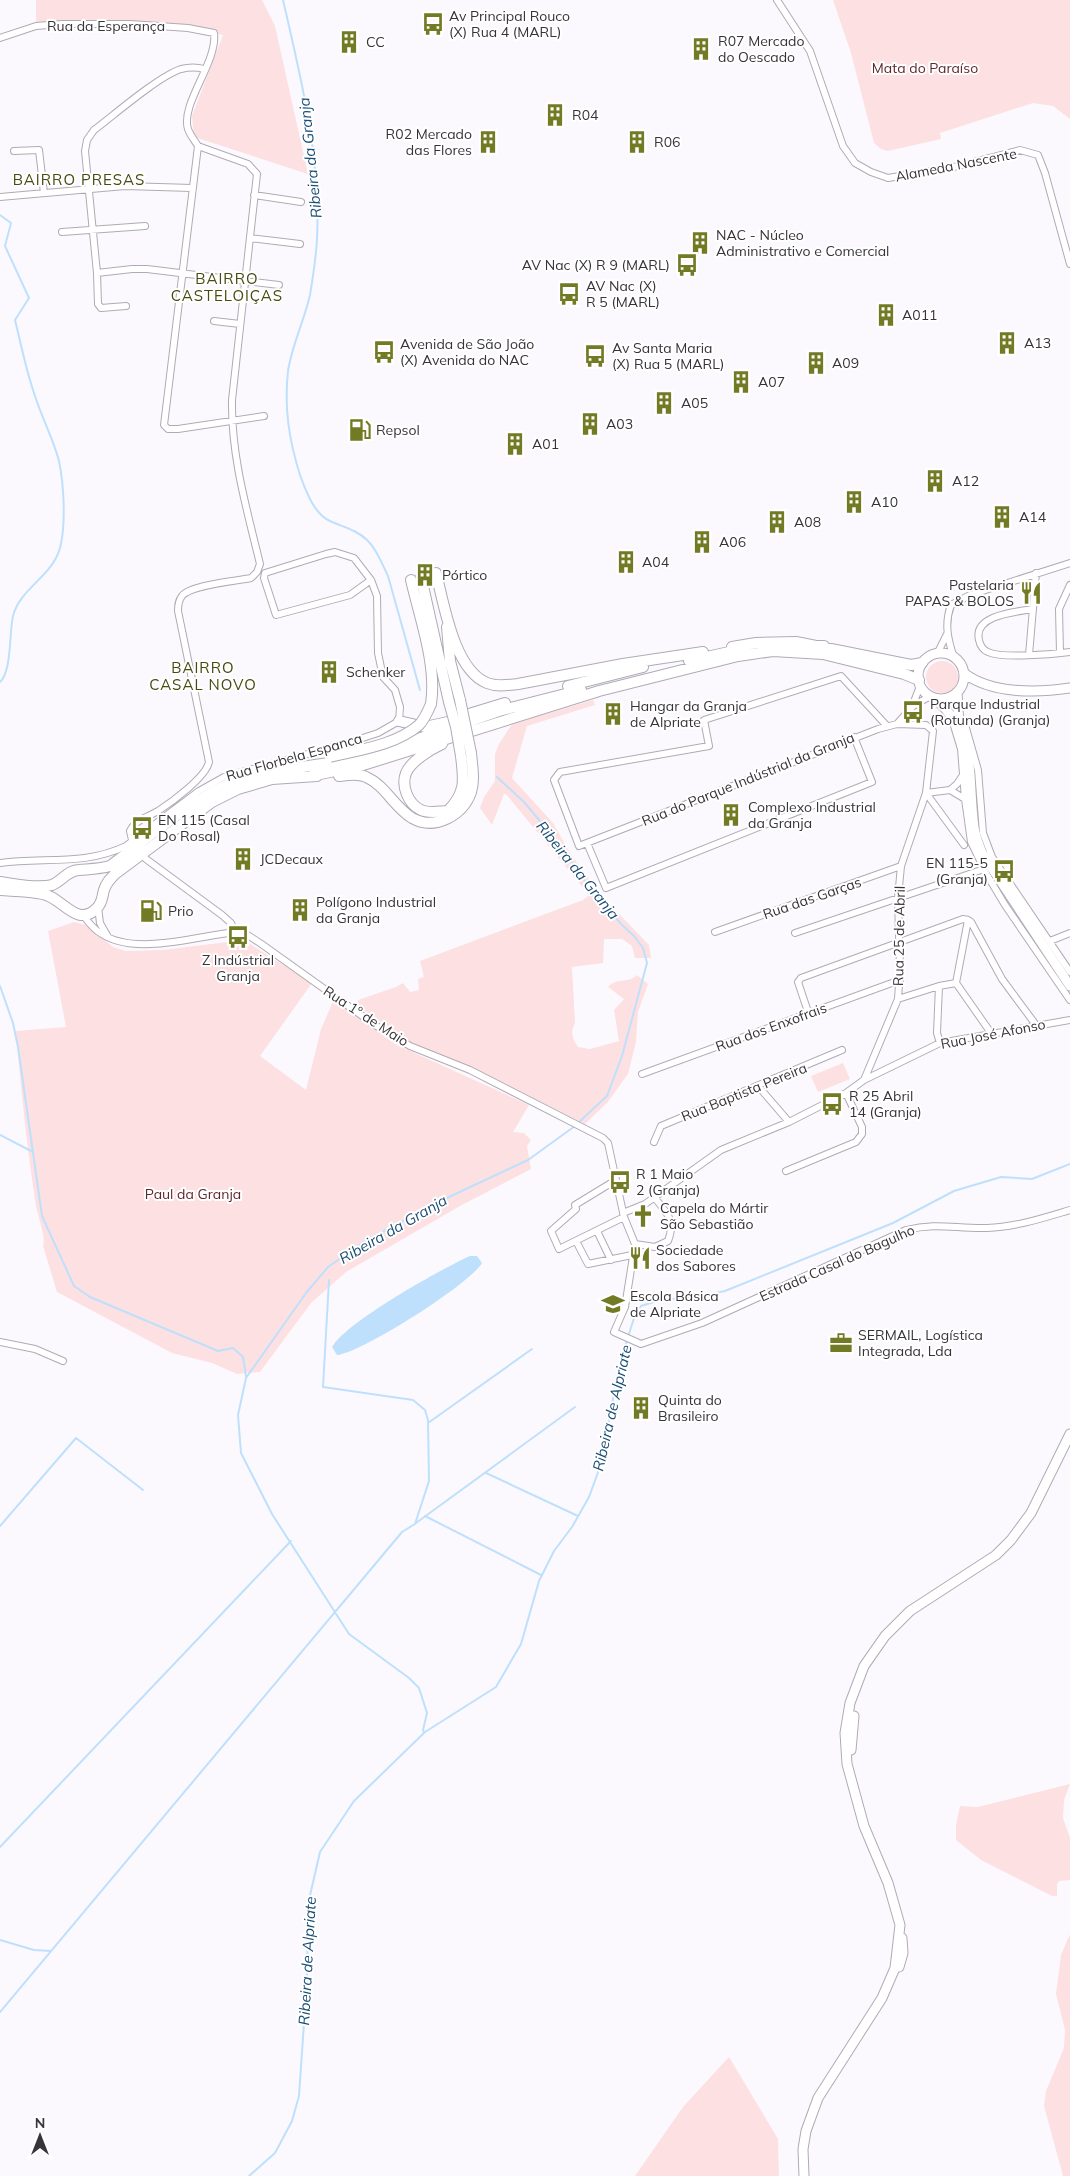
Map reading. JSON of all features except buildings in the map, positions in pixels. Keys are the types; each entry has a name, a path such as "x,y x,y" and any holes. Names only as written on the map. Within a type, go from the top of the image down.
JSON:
{"highway":[{"path":"436,573 447,616 461,657 472,673 487,683 500,686 623,664 766,643 796,642 824,646 911,665 922,663"},
{"path":"447,616 450,661 460,700 466,755 471,791 463,808 452,816 440,821 427,823 414,819 402,810 382,788 365,776 351,774 334,777 311,776 272,779 238,789 212,802 115,874 108,881 103,899 92,912 83,915 74,914 66,910 61,902 58,894 59,885 71,872 79,870 88,871 110,866 208,794 235,780 253,774 368,748 398,738 420,724 431,704 434,687 416,578 449,702 466,755 463,787 458,800 448,811 433,812 421,810 410,799 405,790 404,781 411,766 439,745 487,725"},
{"path":"253,774 363,758 500,711 722,653 755,647 824,646"},
{"path":"399,721 425,727 443,724 488,708 710,651"},
{"path":"311,776 363,765 599,691 738,656 772,652 823,654 904,674 919,683"},
{"path":"88,871 96,875 104,890"},
{"path":"0,882 43,886 64,878"},
{"path":"0,892 15,891 44,894 61,902"}],"main road":[{"path":"957,719 919,683 922,663 937,654 949,655 962,667 964,672 982,685"},
{"path":"964,672 959,691 957,719 968,755 974,830 982,853 1070,986"},
{"path":"933,698 951,697 959,691 982,685 1050,691 1070,688"},
{"path":"804,2176 803,2149 806,2131 818,2098 882,1998 894,1968 900,1925 888,1883 864,1826 847,1764 845,1733 850,1703 864,1666 885,1636 910,1611 996,1555 1017,1532 1038,1500 1070,1434"},
{"path":"809,2176 808,2143 817,2110 889,1998 903,1953 900,1919 889,1877 868,1820 851,1756 856,1696 871,1661 897,1629 918,1612 999,1559 1014,1544 1028,1527 1070,1444"}],"street":[{"name":"Alameda Nascente","path":"777,0 810,51 842,146 855,163 871,172 888,178 954,167 1020,150 1038,155 1045,173 1070,264"},
{"name":"Rua da Esperança","path":"0,38 36,26 130,24 188,28 214,33 212,50 204,69"},
{"path":"126,306 101,308 98,304 97,273 85,145 89,135 94,130 165,77 180,69 204,69 187,117 188,131 198,146 248,164 254,169 256,174 232,421 235,455 260,564 257,572 251,578 193,589 183,594 178,602 178,611 209,762 208,770 159,810 132,826 130,831 132,840"},
{"path":"198,146 164,425 168,429 178,429 264,416"},
{"path":"14,152 39,150 44,193"},
{"path":"0,197 142,185 192,188"},
{"path":"254,196 301,202"},
{"path":"62,232 145,226"},
{"path":"250,238 300,244"},
{"path":"97,273 132,269 279,285"},
{"path":"214,321 240,324"},
{"path":"371,580 350,595 276,615 264,578 265,573 335,552 354,558 371,580 377,596 378,653 383,677 394,690 400,707 399,721"},
{"path":"954,658 948,633 947,617 951,605 958,600 1070,563"},
{"path":"1029,655 1036,573"},
{"path":"1060,653 1060,605 1070,585"},
{"path":"1060,605 1070,602"},
{"path":"1033,609 986,621 979,630 980,644 988,652 1029,655 1070,652"},
{"path":"937,654 948,633"},
{"name":"Rua do Parque Indústrial da Granja","path":"887,726 841,676 704,720 709,746 560,772 554,780 579,846 854,737 897,724"},
{"path":"897,724 912,707 919,683"},
{"path":"912,707 933,698"},
{"path":"957,719 971,842 984,869 1006,906 1070,1000"},
{"path":"957,719 966,728 978,770 983,833 992,857 1070,970"},
{"name":"Rua Florbela Espanca","path":"0,863 93,858 117,850 199,791 224,777 247,769 344,744 378,733 399,721"},
{"name":"Rua 25 de Abril","path":"864,1080 898,999 900,980 898,898 902,866 926,793 933,731 926,725 897,724"},
{"path":"587,843 606,888 872,782 854,737"},
{"path":"964,775 958,784 950,790 926,793 964,845"},
{"path":"950,790 965,798"},
{"path":"83,915 102,935 123,943 140,945 235,932 232,924 222,915 146,859"},
{"name":"Rua das Garças","path":"715,932 902,866"},
{"path":"795,933 984,869"},
{"path":"98,907 100,922 108,937"},
{"path":"808,1012 798,982 801,978 962,919 971,922 1002,979 1036,1025"},
{"path":"968,920 956,983 991,1033"},
{"name":"Rua 1º de Maio","path":"235,932 246,934 260,943 361,1015 410,1046 470,1070 603,1138 608,1143 624,1215"},
{"path":"1050,941 1070,933"},
{"name":"Rua dos Enxofrais","path":"642,1074 900,980"},
{"path":"898,999 939,986 956,983"},
{"path":"939,986 937,1033 940,1042"},
{"name":"Rua José Afonso","path":"864,1080 940,1042 1070,1020"},
{"name":"Rua Baptista Pereira","path":"654,1142 661,1126 842,1050"},
{"path":"616,1180 575,1205 576,1208 551,1230 560,1249 645,1204 721,1150 790,1122 846,1093 864,1080"},
{"path":"758,1086 790,1122"},
{"path":"786,1171 856,1142 862,1134 862,1127 846,1093"},
{"path":"635,1244 655,1247 668,1241 672,1230 672,1221 654,1197"},
{"name":"Estrada Casal do Bagulho","path":"632,1256 626,1307 614,1332 641,1344 702,1322 906,1230 932,1225 988,1228 1023,1224 1070,1210"},
{"path":"576,1241 588,1264 632,1256 635,1244 624,1215"},
{"path":"597,1231 611,1260"},
{"path":"0,1342 35,1349 63,1361"}],"green space":[{"path":"36,0 262,0 275,26 308,174 194,137 192,116 223,35 186,26 36,24"},
{"name":"Mata do Paraíso","path":"833,0 1070,0 1070,119 1053,106 1033,103 940,133 941,139 888,151 881,149 874,143 851,53"},
{"path":"942,661 954,665 958,677 954,689 942,693 930,689 926,677 930,665"},
{"path":"593,700 595,705 527,726 512,778 553,823 570,853 600,894 649,945 651,958 635,958 632,946 622,939 604,939 603,963 572,967 575,1023 572,1035 578,1047 590,1049 619,1041 614,1010 624,999 608,987 611,984 634,978 637,975 648,984 638,1012 636,1042 628,1074 607,1103 585,1124 470,1066 411,1043 358,1006 358,1000 403,983 410,992 419,990 418,979 424,977 420,961 583,900 589,895 506,794 504,794 492,825 480,808 484,797 495,781 495,754 512,724"},
{"name":"Paul da Granja","path":"74,922 86,925 113,947 126,951 163,950 235,941 247,942 312,983 260,1056 306,1090 321,1029 334,999 395,1044 529,1105 513,1132 524,1133 531,1140 527,1146 531,1169 460,1206 346,1272 311,1303 260,1372 237,1374 212,1363 172,1353 57,1292 43,1246 43,1232 36,1206 24,1119 16,1031 66,1027 48,931"},
{"path":"843,1063 850,1079 818,1092 811,1076"},
{"path":"1070,1784 1064,1800 1063,1818 1070,1838 1070,1880 1059,1881 1057,1884 1057,1896 1052,1896 981,1860 956,1840 956,1825 960,1806 978,1807"},
{"path":"1070,1934 1070,2176 1063,2176 1044,2106 1046,2091 1064,2048 1065,2030 1056,1994 1061,1955"},
{"path":"729,2057 778,2139 779,2176 635,2176 683,2107"}],"water":[{"path":"470,1256 477,1256 482,1263 458,1286 390,1331 368,1343 337,1355 332,1347 355,1324 395,1297"}],"waterway":[{"name":"Ribeira da Granja","path":"283,0 313,148 317,209 317,246 310,295 288,371 287,411 290,436 300,475 315,508 324,518 363,537 371,544 379,557 388,576 420,690"},
{"path":"0,215 11,223 5,246 29,298 15,320 31,384 59,461 64,517 62,539 56,558 22,598 13,616 7,669 0,682"},
{"name":"Ribeira da Granja","path":"497,777 524,802 556,840 589,887 634,936 643,948 647,963 622,1056 607,1096 578,1123"},
{"path":"0,986 13,1023 18,1047 42,1216 74,1286 90,1297 218,1351 233,1348 243,1357 246,1376"},
{"name":"Ribeira da Granja","path":"424,1732 427,1713 419,1688 409,1678 349,1634 272,1514 241,1453 238,1415 246,1378 306,1293 328,1267 365,1241 451,1196 528,1160 575,1126"},
{"path":"0,1135 33,1152"},
{"name":"Ribeira de Alpriate","path":"249,2176 275,2153 292,2121 299,2096 307,1979 308,1904 320,1852 354,1801 425,1732 496,1687 521,1644 539,1581 554,1551 572,1527 589,1497 601,1464 619,1366 634,1318 641,1306 660,1300 696,1297 725,1291 893,1223 954,1191 1001,1177 1032,1179 1070,1164"},
{"path":"0,2012 402,1532 415,1524 429,1481 428,1420 425,1410 413,1400 323,1387 329,1280"},
{"path":"428,1423 532,1349"},
{"path":"416,1523 575,1407"},
{"path":"0,1526 76,1438 143,1490"},
{"path":"486,1473 578,1516"},
{"path":"425,1516 541,1575"},
{"path":"0,1847 291,1541"},
{"path":"0,1940 34,1950 51,1951"}],"place":[{"name":"Av Principal Rouco (X) Rua 4 (MARL)","path":"433,24"},
{"name":"CC","path":"349,42"},
{"name":"R07 Mercado do Oescado","path":"701,49"},
{"name":"R04","path":"555,115"},
{"name":"R02 Mercado das Flores","path":"488,142"},
{"name":"R06","path":"637,142"},
{"name":"NAC - Núcleo Administrativo e Comercial","path":"700,243"},
{"name":"AV Nac (X) R 9 (MARL)","path":"687,265"},
{"name":"AV Nac (X) R 5 (MARL)","path":"569,294"},
{"name":"A011","path":"886,315"},
{"name":"A13","path":"1007,343"},
{"name":"Avenida de São João (X) Avenida do NAC","path":"384,352"},
{"name":"Av Santa Maria (X) Rua 5 (MARL)","path":"595,356"},
{"name":"A09","path":"816,363"},
{"name":"A07","path":"741,382"},
{"name":"A05","path":"664,403"},
{"name":"A03","path":"590,424"},
{"name":"Repsol","path":"360,430"},
{"name":"A01","path":"515,444"},
{"name":"A12","path":"935,481"},
{"name":"A10","path":"854,502"},
{"name":"A14","path":"1002,517"},
{"name":"A08","path":"777,522"},
{"name":"A06","path":"702,542"},
{"name":"A04","path":"626,562"},
{"name":"Pórtico","path":"425,575"},
{"name":"Pastelaria PAPAS & BOLOS","path":"1031,593"},
{"name":"Schenker","path":"329,672"},
{"name":"Parque Industrial (Rotunda) (Granja)","path":"913,712"},
{"name":"Hangar da Granja de Alpriate","path":"613,714"},
{"name":"Complexo Industrial da Granja","path":"731,815"},
{"name":"EN 115 (Casal Do Rosal)","path":"142,828"},
{"name":"JCDecaux","path":"243,859"},
{"name":"EN 115-5 (Granja)","path":"1004,871"},
{"name":"Polígono Industrial da Granja","path":"300,910"},
{"name":"Prio","path":"151,911"},
{"name":"Z Indústrial Granja","path":"238,937"},
{"name":"R 25 Abril 14 (Granja)","path":"832,1104"},
{"name":"R 1 Maio 2 (Granja)","path":"620,1182"},
{"name":"Capela do Mártir São Sebastião","path":"643,1216"},
{"name":"Sociedade dos Sabores","path":"640,1258"},
{"name":"Escola Básica de Alpriate","path":"613,1304"},
{"name":"SERMAIL, Logística Integrada, Lda","path":"841,1343"},
{"name":"Quinta do Brasileiro","path":"641,1408"}],"district":[{"name":"BAIRRO PRESAS","path":"79,179"},
{"name":"BAIRRO CASTELOIÇAS","path":"227,286"},
{"name":"BAIRRO CASAL NOVO","path":"203,676"}]}
